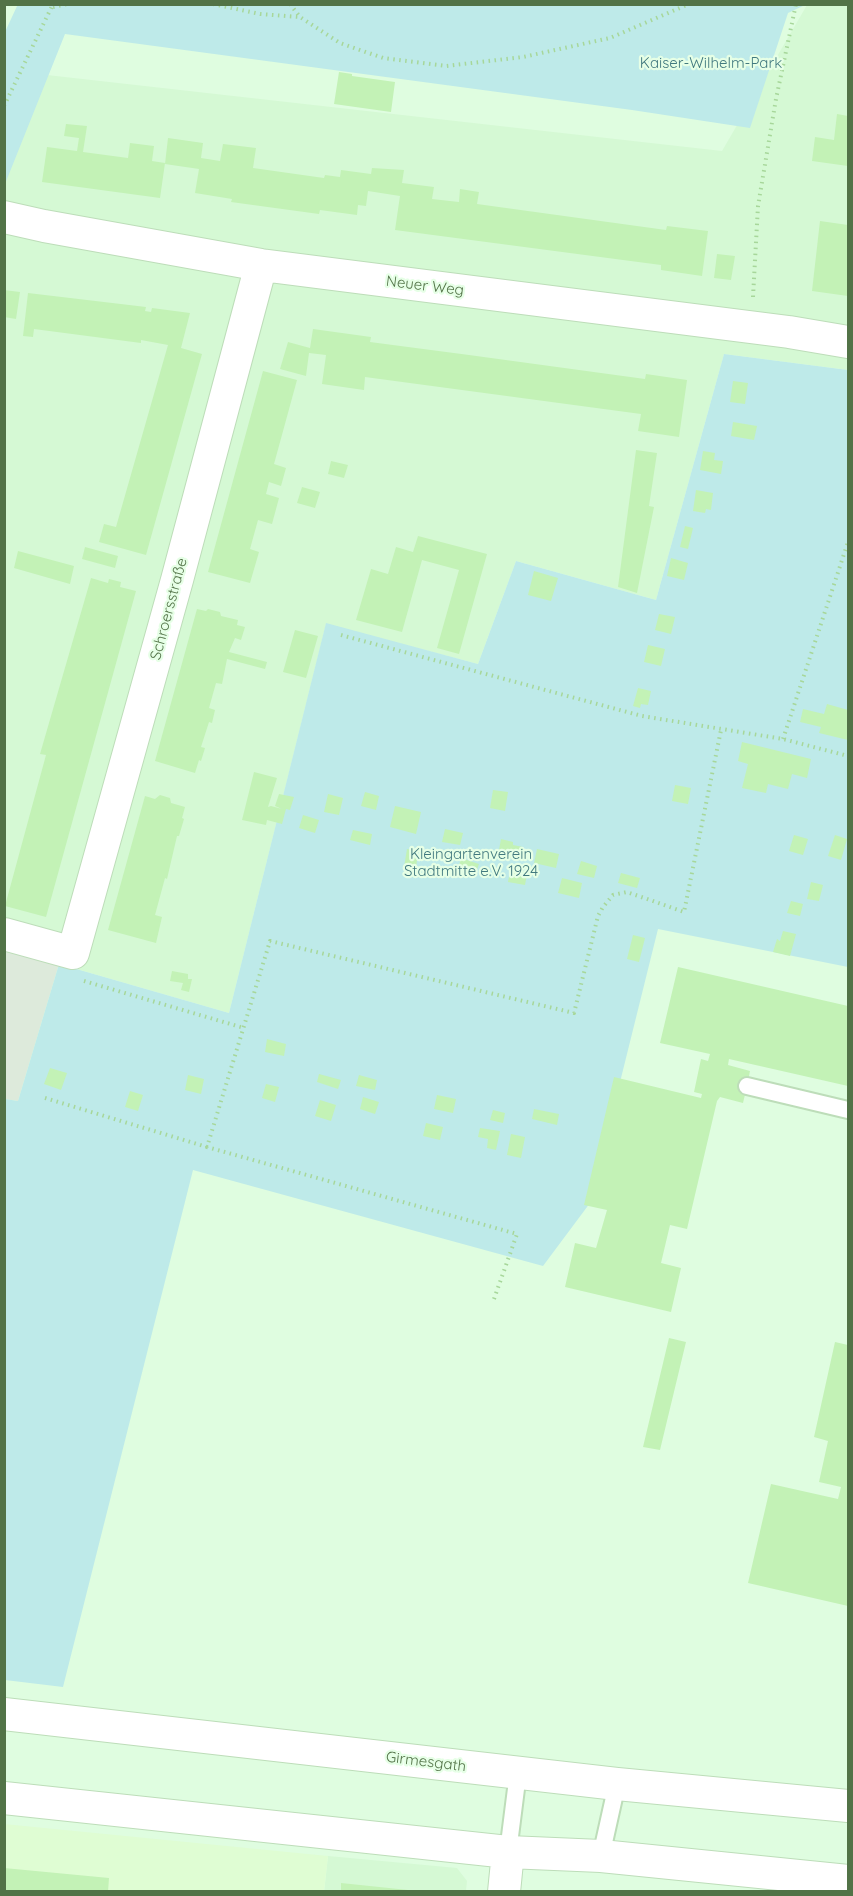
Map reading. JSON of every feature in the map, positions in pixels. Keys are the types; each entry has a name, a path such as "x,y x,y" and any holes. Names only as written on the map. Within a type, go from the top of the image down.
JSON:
{"street":[{"name":"Neuer Weg","path":"4,217 261,265 849,342"},
{"name":"Schroersstraße","path":"73,953 177,580 261,265"},
{"path":"4,934 73,953"},
{"name":"Girmesgath","path":"4,1714 617,1784 849,1806"},
{"path":"4,1798 508,1852 601,1856 849,1881"},
{"path":"504,1892 508,1852"}],"lane":[{"path":"747,1086 849,1110"},
{"path":"508,1852 518,1773"},
{"path":"601,1856 617,1784"}],"path":[{"path":"4,106 53,6 67,4"},
{"path":"213,4 260,14 300,17"},
{"path":"290,4 300,17 340,43 383,58 446,66 523,57 610,38 689,4"},
{"path":"751,328 758,206 776,99 796,4"},
{"path":"783,739 849,542"},
{"path":"341,635 642,716 783,739 849,756"},
{"path":"207,1147 270,941 574,1012 598,916 613,895 627,892 684,912 722,730"},
{"path":"73,953 67,975 244,1028"},
{"path":"45,1098 207,1147 517,1234 494,1299"}],"shaded area":[{"path":"807,5 848,5 848,370 724,354 656,600 516,561 478,664 326,624 229,1013 59,964 5,951 4,183 47,75 722,151"},
{"path":"5,951 59,964 18,1101 5,1099"},
{"path":"4,1824 328,1856 324,1891 5,1891"},
{"path":"328,1856 457,1868 467,1881 466,1891 324,1892"}],"green space":[{"name":"Kaiser-Wilhelm-Park","path":"18,4 805,5 788,13 750,128 65,34 5,184 5,32"},
{"name":"Kleingartenverein Stadtmitte e.V. 1924","path":"724,354 848,370 848,967 658,929 590,1203 543,1266 193,1170 63,1687 5,1680 5,1099 18,1101 59,964 229,1013 326,623 478,664 516,561 656,600"}],"building":[{"path":"339,72 395,82 391,112 334,104"},
{"path":"837,114 848,116 848,166 812,161 815,137 834,140"},
{"path":"66,124 87,126 83,152 128,158 130,143 154,146 152,161 165,163 160,198 42,182 47,147 77,151 79,138 64,136"},
{"path":"168,138 203,143 201,158 220,161 223,144 256,148 253,168 324,178 325,175 340,177 341,170 371,174 372,168 404,170 402,183 434,187 432,199 459,202 460,189 479,192 477,204 666,230 667,226 708,231 702,276 661,270 661,265 395,230 400,196 368,191 366,206 358,205 357,215 320,210 319,214 231,202 232,199 195,193 199,169 165,164"},
{"path":"820,221 848,225 848,296 812,291"},
{"path":"717,254 735,256 731,280 714,278"},
{"path":"4,290 20,292 16,319 4,317"},
{"path":"28,293 146,307 145,311 151,312 152,308 190,313 181,348 202,354 146,555 99,542 104,524 116,527 168,345 34,329 33,337 23,336"},
{"path":"313,329 371,337 370,342 645,379 646,374 687,380 679,437 638,431 641,414 365,377 364,390 322,384 326,355 309,353 306,376 280,369 288,342 310,348"},
{"path":"263,371 297,380 274,464 286,468 281,486 269,482 266,494 279,498 272,524 258,520 250,549 259,552 250,583 208,572"},
{"path":"733,381 748,383 745,404 730,402"},
{"path":"733,422 757,426 754,440 731,436"},
{"path":"636,450 657,453 649,506 654,507 637,593 618,587"},
{"path":"703,451 715,453 714,460 723,461 721,474 700,470"},
{"path":"331,461 348,465 344,478 328,474"},
{"path":"302,487 320,492 315,508 297,503"},
{"path":"696,490 713,493 711,510 706,509 705,513 693,511"},
{"path":"685,526 693,528 688,549 680,547"},
{"path":"418,536 487,554 459,654 437,648 459,570 422,560 402,632 356,620 371,569 388,574 396,547 413,552"},
{"path":"85,547 118,556 115,568 82,559"},
{"path":"18,551 74,566 70,584 14,568"},
{"path":"671,558 688,563 684,580 667,576"},
{"path":"534,571 558,578 551,601 528,595"},
{"path":"91,578 108,583 109,579 121,582 120,587 136,591 46,917 5,906 46,755 40,754"},
{"path":"197,609 220,612 221,616 238,620 237,625 245,627 241,640 235,638 229,652 267,662 265,669 227,659 222,684 216,683 209,708 215,710 212,723 209,722 201,747 205,748 195,773 155,761"},
{"path":"659,614 675,617 671,634 655,630"},
{"path":"295,630 318,636 306,678 283,672"},
{"path":"648,645 665,649 661,666 644,662"},
{"path":"638,688 651,691 648,705 641,704 640,708 633,706"},
{"path":"827,704 848,710 848,740 819,733 821,727 800,722 803,709 824,714"},
{"path":"742,742 811,759 807,778 792,774 788,789 768,784 766,793 742,788 748,764 738,761"},
{"path":"254,772 277,778 268,807 282,809 275,806 279,794 294,797 290,810 286,809 282,824 267,820 266,825 242,820"},
{"path":"675,785 691,788 688,804 672,801"},
{"path":"493,790 508,792 505,811 490,808"},
{"path":"365,792 379,796 376,810 361,806"},
{"path":"328,794 343,798 339,815 324,812"},
{"path":"160,795 170,798 171,803 185,807 182,818 184,819 155,915 162,917 156,943 108,930 145,796 155,799"},
{"path":"395,806 421,812 416,834 390,827"},
{"path":"303,815 319,820 315,833 299,828"},
{"path":"445,829 463,833 460,845 442,842"},
{"path":"353,830 372,834 370,845 350,840"},
{"path":"794,835 808,839 803,855 789,851"},
{"path":"835,835 847,839 841,860 828,856"},
{"path":"501,839 523,847 521,856 526,857 525,861 498,855"},
{"path":"407,849 418,851 416,869 404,867"},
{"path":"537,849 559,854 556,868 534,863"},
{"path":"461,858 479,864 475,875 458,869"},
{"path":"581,861 597,866 594,878 577,874"},
{"path":"510,871 527,874 525,885 508,882"},
{"path":"621,873 640,878 637,888 618,883"},
{"path":"562,878 582,883 579,898 558,893"},
{"path":"811,882 823,885 819,901 807,899"},
{"path":"791,901 803,904 800,916 787,913"},
{"path":"783,931 796,934 790,956 773,952 777,939 780,941"},
{"path":"633,935 645,938 639,962 627,959"},
{"path":"678,967 848,1006 848,1086 729,1059 728,1065 750,1071 747,1086 743,1103 720,1097 717,1101 687,1229 670,1225 661,1263 681,1268 671,1312 565,1287 575,1243 596,1248 607,1210 584,1205 614,1077 701,1098 702,1094 694,1092 701,1059 708,1061 710,1054 660,1043"},
{"path":"172,971 188,974 188,979 192,979 189,992 181,990 183,983 170,981"},
{"path":"267,1039 286,1044 284,1056 265,1052"},
{"path":"50,1068 67,1073 61,1090 44,1084"},
{"path":"319,1074 341,1080 338,1089 317,1082"},
{"path":"188,1075 204,1079 201,1094 185,1090"},
{"path":"359,1075 377,1080 375,1090 356,1086"},
{"path":"266,1084 279,1087 275,1102 262,1098"},
{"path":"130,1091 143,1095 138,1111 125,1107"},
{"path":"437,1095 456,1099 453,1113 434,1109"},
{"path":"363,1097 379,1102 375,1114 360,1109"},
{"path":"320,1100 336,1105 331,1121 315,1116"},
{"path":"534,1109 559,1114 557,1125 532,1119"},
{"path":"493,1110 505,1113 503,1123 490,1120"},
{"path":"426,1123 443,1127 440,1140 423,1136"},
{"path":"480,1128 500,1131 496,1150 487,1148 488,1139 478,1137"},
{"path":"511,1134 525,1137 521,1158 507,1155"},
{"path":"669,1338 686,1342 660,1450 643,1447"},
{"path":"835,1342 848,1345 848,1606 748,1583 771,1484 838,1499 841,1487 819,1482 828,1441 814,1437"},
{"path":"4,1868 109,1878 108,1892 4,1892"},
{"path":"341,1883 408,1890 408,1892 341,1892"}]}
